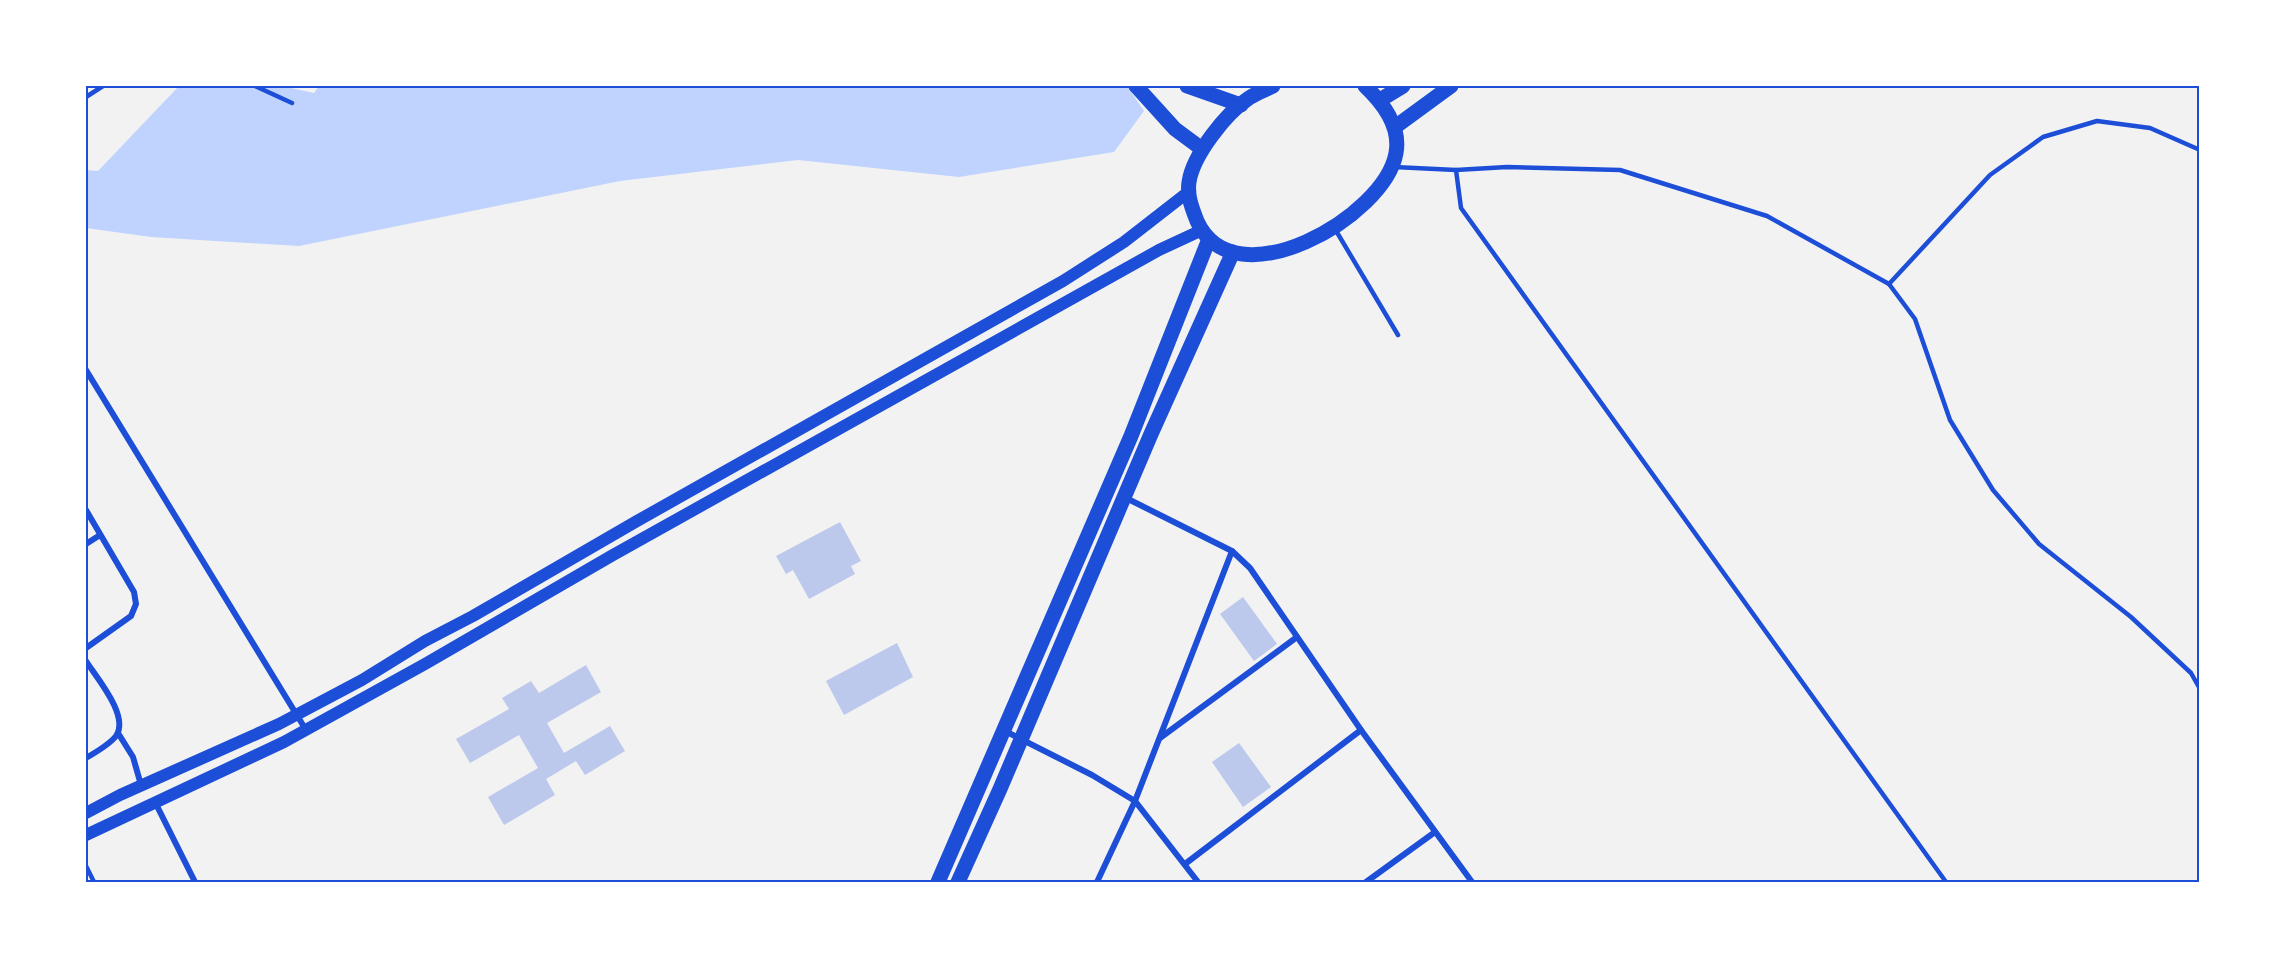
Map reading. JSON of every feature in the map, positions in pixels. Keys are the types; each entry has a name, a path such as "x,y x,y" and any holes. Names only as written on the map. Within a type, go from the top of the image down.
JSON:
{"main road":[{"path":"1136,86 1175,129 1202,148"},
{"path":"1187,86 1241,105"},
{"path":"1273,86 1241,105 1202,148 1190,173 1187,193 1205,235 1233,252 1255,255 1279,252 1313,239 1334,227 1366,201 1381,184 1392,167 1396,152 1395,127 1380,100 1365,86"},
{"path":"1380,100 1402,86"},
{"path":"1395,127 1451,86"},
{"path":"86,813 298,714 1063,281 1124,242 1187,193"},
{"path":"86,836 306,730 623,549 1159,250 1205,235"},
{"path":"938,882 1131,436 1205,235"},
{"path":"958,882 1022,739 1124,497 1233,252"}],"street":[{"path":"86,370 306,730"},
{"path":"1124,497 1232,551 1250,568 1360,730 1472,882"},
{"path":"86,510 134,592 136,604 131,616 86,648"},
{"path":"86,544 100,535"},
{"path":"1097,882 1135,801 1232,551"},
{"path":"1158,739 1297,637"},
{"path":"86,660 118,713 120,723 118,734 86,758"},
{"path":"1185,864 1360,730"},
{"path":"1005,731 1107,783 1135,801 1198,882"},
{"path":"118,734 133,757 141,786"},
{"path":"156,804 195,882"},
{"path":"1366,882 1435,832"}],"lane":[{"path":"86,97 103,86"},
{"path":"255,86 292,103"},
{"path":"1889,284 1990,175 2043,137 2097,121 2150,128 2199,150"},
{"path":"1392,167 1456,170 1507,167 1620,170 1767,216 1889,284 1915,319 1950,420 1993,489 2039,544 2131,617 2191,673 2199,688"},
{"path":"1456,170 1461,208 1946,882"},
{"path":"1334,227 1398,335"},
{"path":"86,866 94,882"}],"water":[{"path":"179,86 282,86 314,93 319,86 1127,86 1144,111 1114,152 959,177 798,160 620,181 299,246 151,237 86,228 86,170 98,171"}],"building":[{"path":"840,522 861,561 851,566 855,574 809,599 793,570 786,574 776,556"},
{"path":"1243,597 1277,644 1254,661 1220,614"},
{"path":"897,643 913,677 844,715 826,681"},
{"path":"586,665 601,692 547,723 564,753 610,726 625,751 585,775 576,761 546,779 555,795 504,825 488,797 538,768 519,735 470,763 456,739 509,709 502,698 531,681 539,693"},
{"path":"1239,743 1271,787 1243,807 1212,762"}]}
